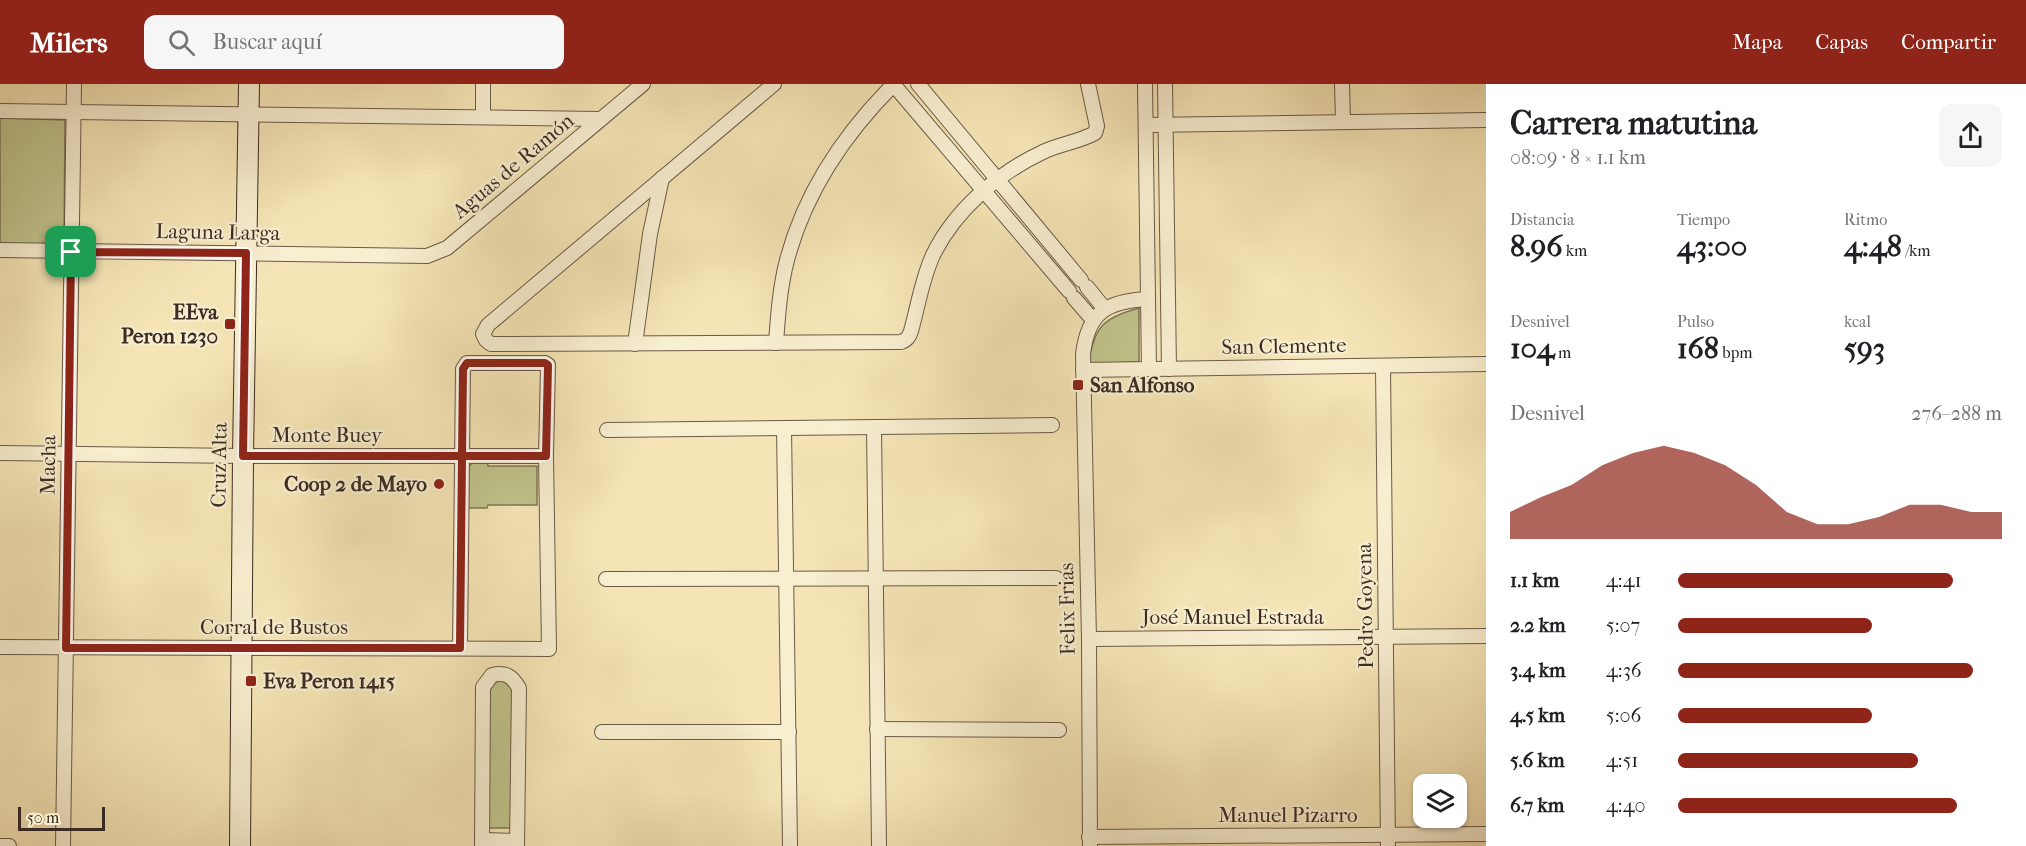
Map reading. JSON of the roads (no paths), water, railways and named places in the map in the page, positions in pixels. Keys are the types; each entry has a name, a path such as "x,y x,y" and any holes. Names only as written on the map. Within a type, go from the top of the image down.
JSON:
{"main road":[{"name":"Cruz Alta","path":"240,846 249,84"}],"street":[{"name":"Macha","path":"63,846 74,84"},
{"path":"483,84 483,117"},
{"name":"Aguas de Ramón","path":"435,254 447,248 643,84"},
{"path":"774,84 488,325 483,334 486,340 491,344 901,342 911,331 922,286 934,255 949,230 984,191 997,179 1044,152 1095,134 1098,126 1088,84"},
{"path":"776,343 787,262 817,183 848,136 893,84 1093,320 1104,308 1121,302 1148,299"},
{"path":"918,84 1104,308"},
{"path":"1145,84 1149,369"},
{"path":"1165,84 1169,369"},
{"path":"1342,84 1343,121"},
{"path":"0,111 601,119"},
{"path":"1146,125 1486,120"},
{"path":"635,344 650,234 662,178"},
{"name":"Laguna Larga","path":"0,250 435,254"},
{"name":"Felix Frias","path":"1090,842 1089,639 1083,370 1084,340 1093,320"},
{"path":"460,648 463,369 467,363 545,363 548,365 546,456"},
{"name":"San Clemente","path":"1083,370 1486,364"},
{"name":"Pedro Goyena","path":"1383,366 1388,841"},
{"path":"607,430 1052,425"},
{"path":"874,427 874,579 879,846"},
{"path":"784,428 790,846"},
{"name":"Monte Buey","path":"0,453 546,456"},
{"name":"Corral de Bustos","path":"0,646 549,649 546,456"},
{"path":"606,579 1056,578"},
{"name":"José Manuel Estrada","path":"1089,639 1486,636"},
{"path":"501,673 510,676 519,688 517,843 482,843 483,687 492,675 501,673"},
{"path":"877,729 1059,730"},
{"path":"602,732 789,732"},
{"name":"Manuel Pizarro","path":"1090,842 1388,841 1486,834"},
{"path":"0,846 9,846"}],"place":[{"name":"EEva Peron 1230","path":"230,324"},
{"name":"San Alfonso","path":"1078,385"},
{"name":"Coop 2 de Mayo","path":"439,484"},
{"name":"Eva Peron 1415","path":"251,681"}]}
